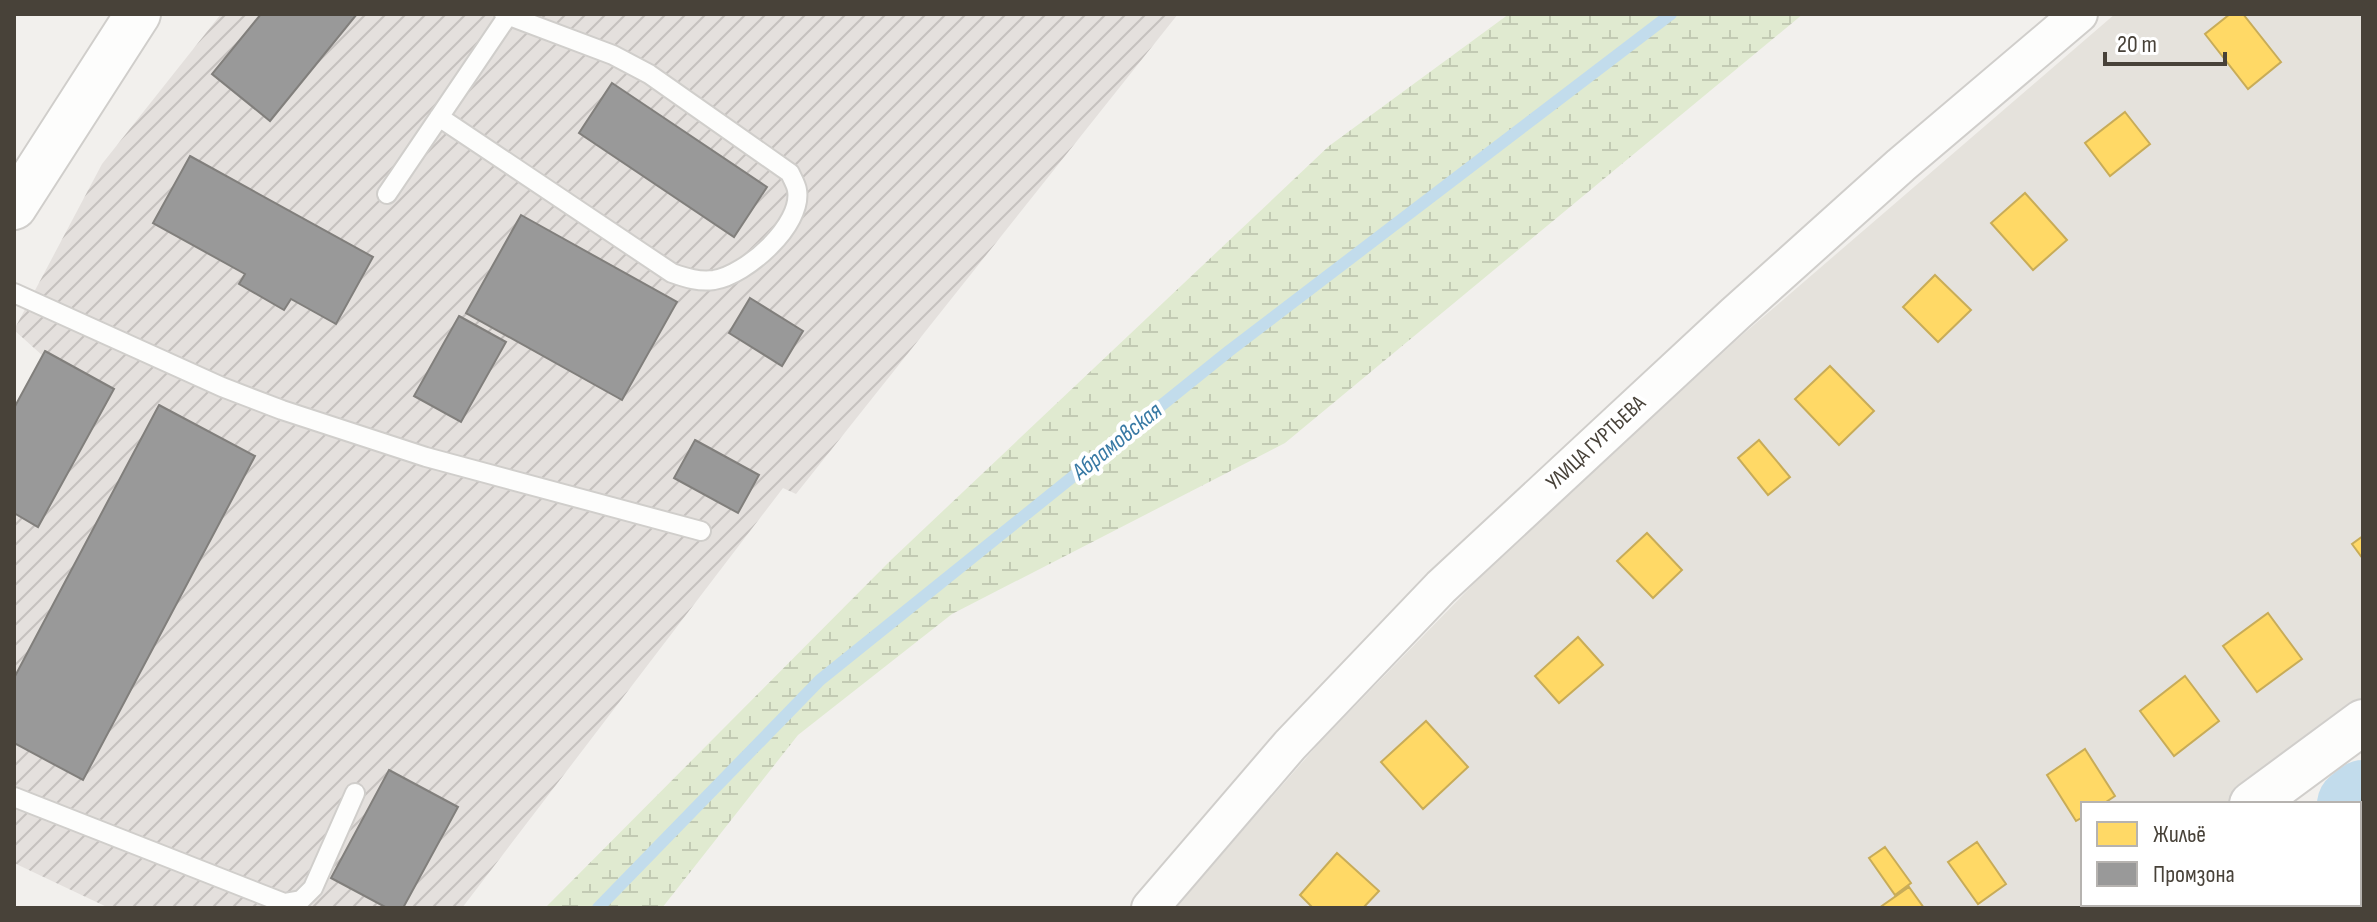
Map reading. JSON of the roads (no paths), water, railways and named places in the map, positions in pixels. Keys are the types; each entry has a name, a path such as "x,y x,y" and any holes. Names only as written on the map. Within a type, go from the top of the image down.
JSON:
{"street":[{"path":"14,207 138,14"},
{"name":"УЛИЦА ГУРТЬЕВА","path":"1150,908 1290,745 1441,587 1735,314 1901,165 2079,14"},
{"path":"2255,802 2363,722"}],"lane":[{"path":"387,194 507,15 625,61 649,74 790,173 798,191 793,217 769,248 745,265 717,280 696,281 672,273 439,117"},
{"path":"14,293 222,387 282,410 426,457 701,531"},
{"path":"14,797 284,903 301,900 313,888 355,793"}],"waterway":[{"name":"Абрамовская","path":"598,908 820,680 1229,351 1671,14"},
{"path":"2356,802 2363,796"}]}
